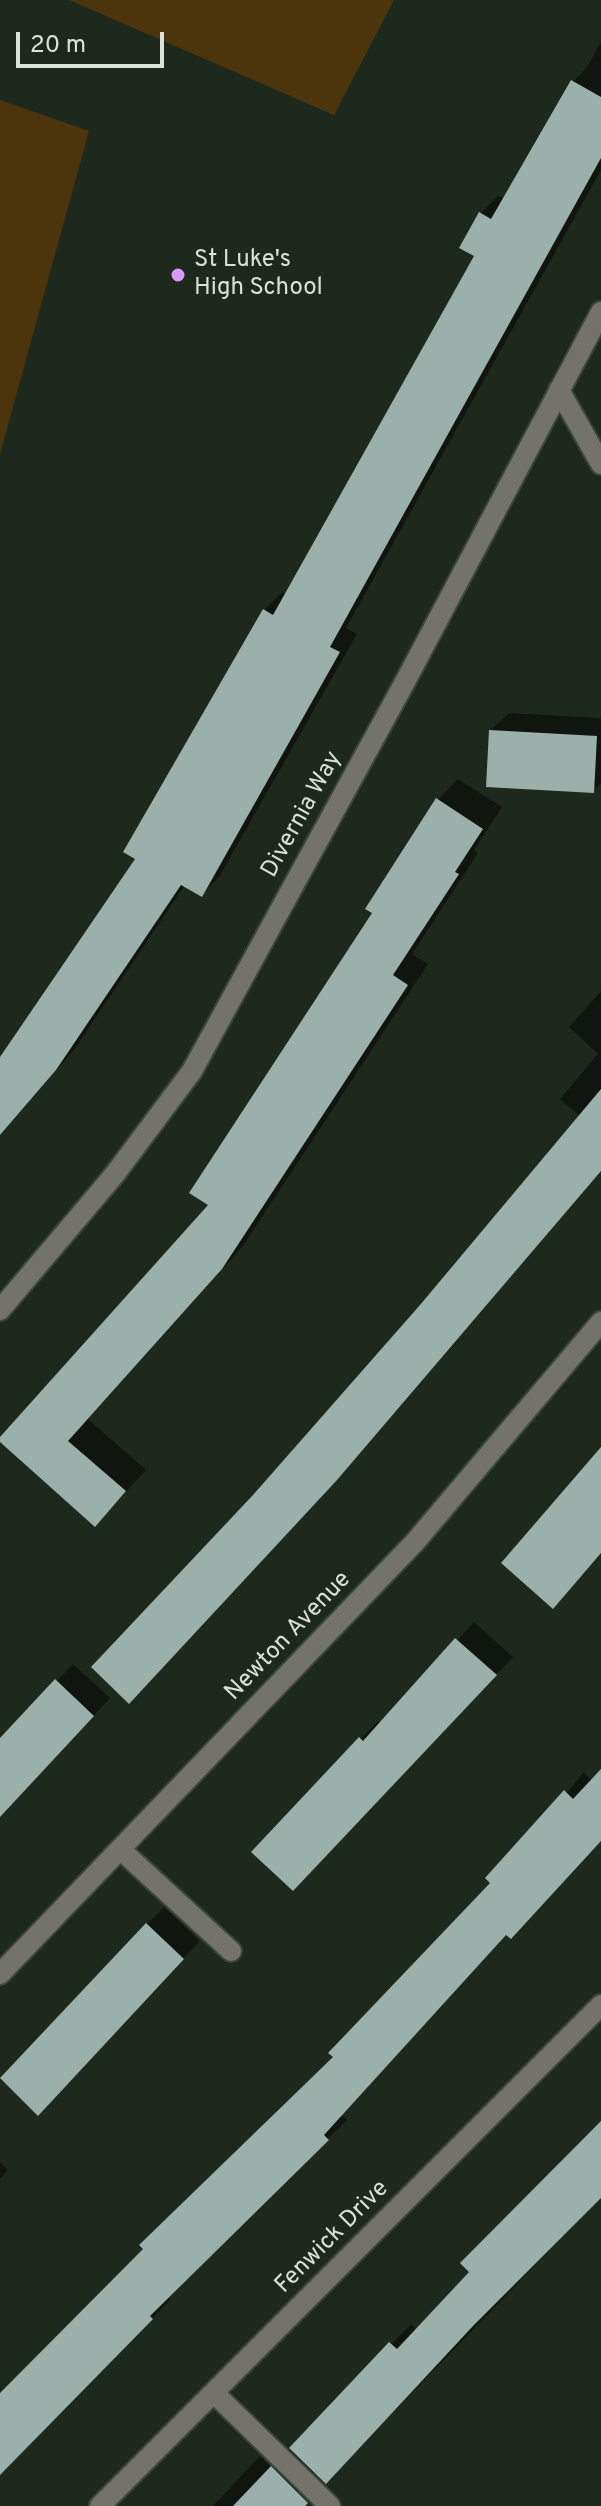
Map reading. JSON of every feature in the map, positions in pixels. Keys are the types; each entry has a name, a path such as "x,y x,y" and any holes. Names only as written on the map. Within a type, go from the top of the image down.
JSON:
{"street":[{"name":"Divernia Way","path":"0,1310 115,1174 192,1071 414,666 601,312"},
{"path":"559,390 601,464"},
{"name":"Newton Avenue","path":"0,1974 415,1542 601,1322"},
{"path":"121,1850 231,1951"},
{"name":"Fenwick Drive","path":"100,2506 601,2005"},
{"path":"214,2393 330,2506"}],"shaded area":[{"path":"69,0 394,0 334,115"},
{"path":"0,100 89,131 0,454"}],"building":[{"path":"571,80 601,97 601,158 330,647 340,652 202,897 181,885 56,1070 0,1135 0,1057 135,859 123,852 263,609 273,615 474,256 459,248 479,212 491,219"},
{"path":"489,730 597,736 594,793 486,787"},
{"path":"436,798 483,829 455,872 459,874 393,975 408,985 222,1269 68,1441 126,1491 95,1527 0,1442 0,1437 208,1205 189,1193 372,913 365,909"},
{"path":"601,1089 601,1171 337,1480 129,1704 91,1667 253,1495 420,1305"},
{"path":"601,1447 601,1553 553,1609 501,1563"},
{"path":"455,1638 497,1675 293,1891 251,1852 359,1737 363,1741"},
{"path":"55,1679 94,1716 0,1817 0,1738"},
{"path":"601,1769 601,1841 511,1939 506,1935 324,2135 329,2140 150,2316 153,2319 0,2475 0,2393 143,2249 139,2245 333,2057 328,2053 490,1883 485,1878 564,1790 573,1799"},
{"path":"146,1923 184,1959 38,2116 0,2078"},
{"path":"601,2121 601,2198 473,2326 326,2484 289,2448 389,2342 397,2349 469,2272 460,2263"},
{"path":"271,2466 308,2503 305,2506 233,2506"}],"place":[{"name":"St Luke's High School","path":"178,275"}]}
